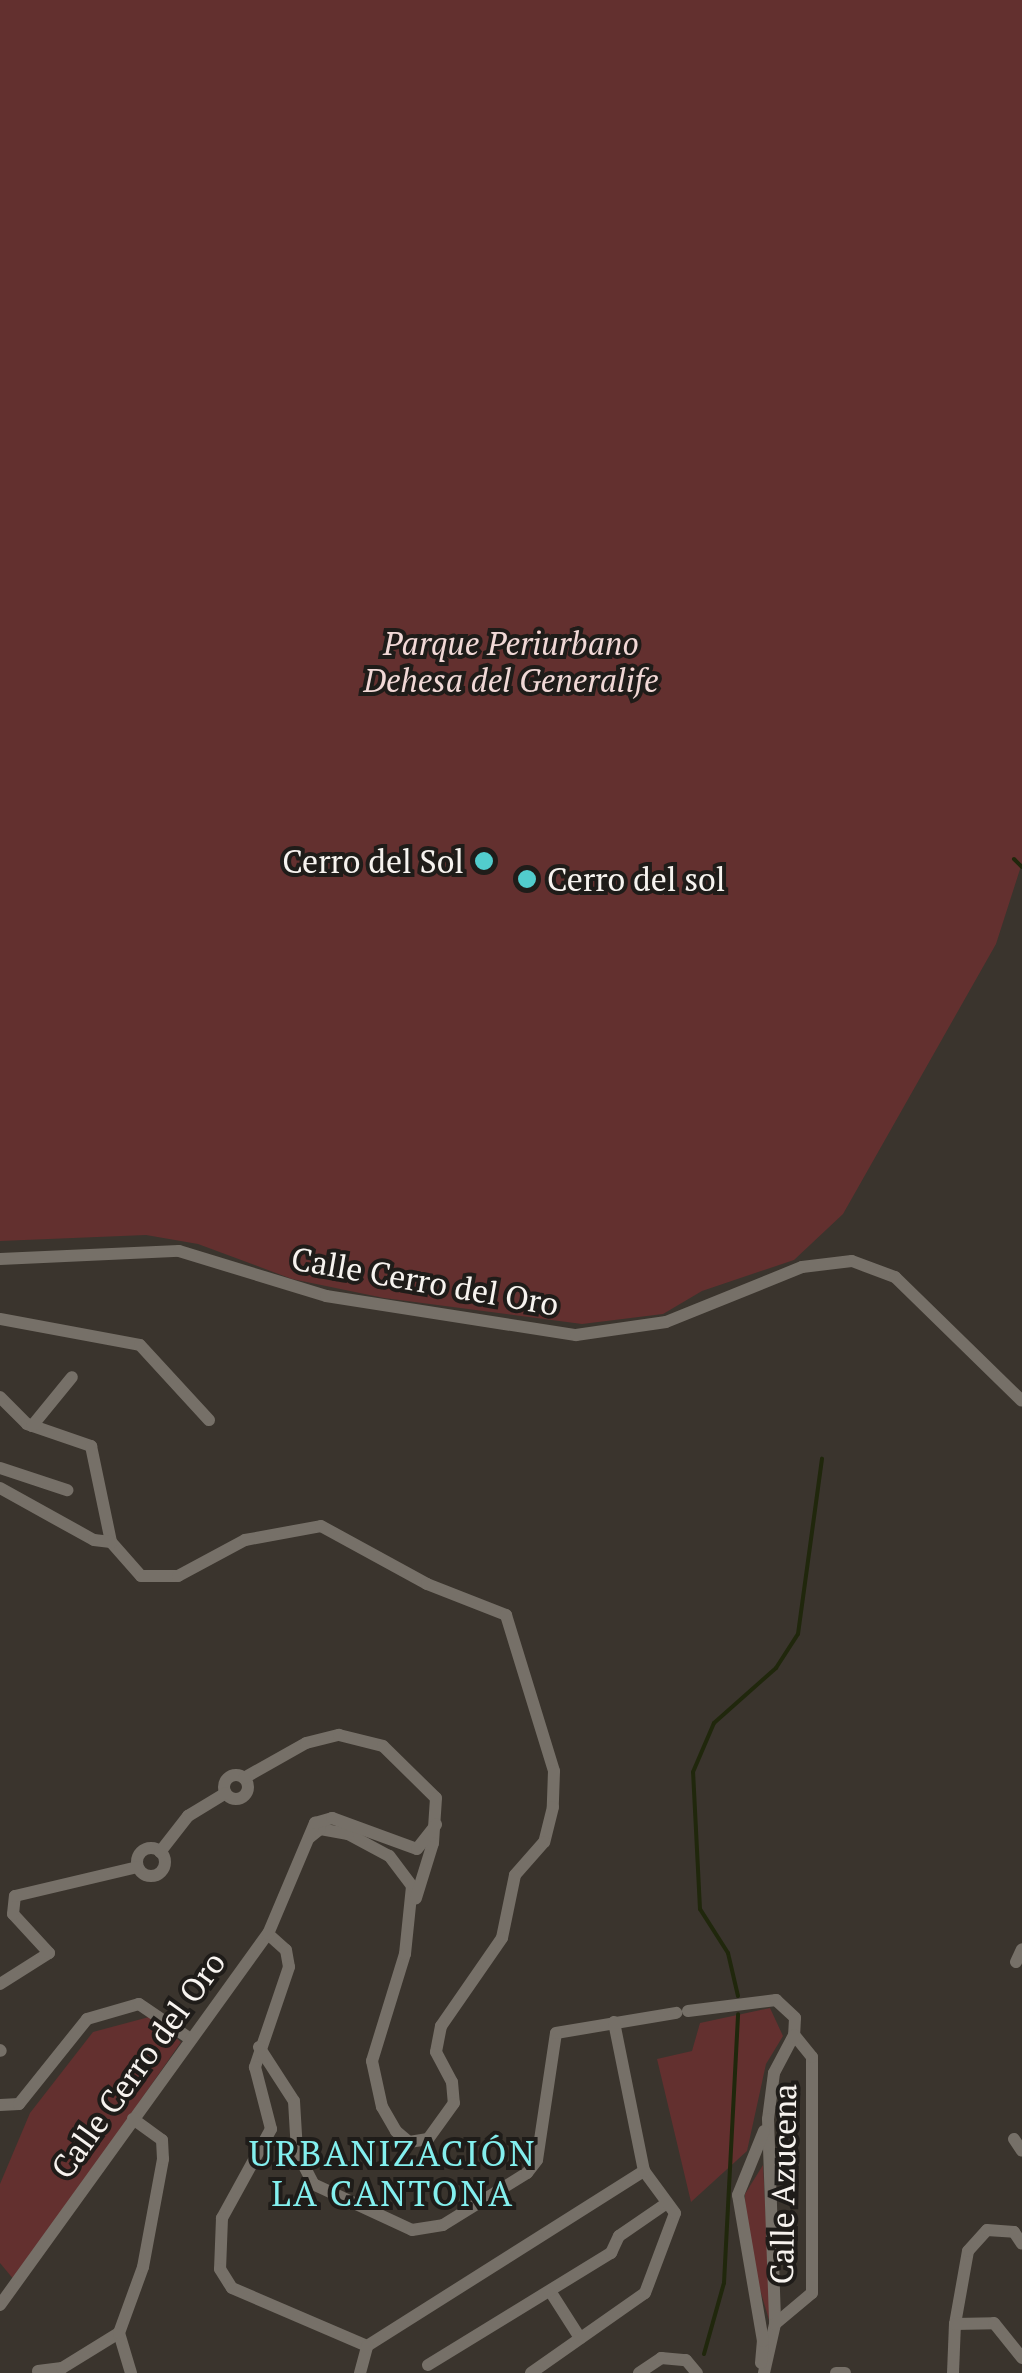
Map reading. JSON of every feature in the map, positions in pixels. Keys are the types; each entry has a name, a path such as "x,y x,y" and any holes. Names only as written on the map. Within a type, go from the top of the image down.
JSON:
{"street":[{"name":"Calle Cerro del Oro","path":"0,1258 179,1250 326,1296 576,1336 666,1322 718,1297 822,1262 878,1268 1022,1400"},
{"path":"0,1319 140,1345 209,1420"},
{"path":"32,1426 72,1377"},
{"path":"0,1397 32,1426 86,1442 95,1453 112,1542 129,1568 160,1580 245,1540 321,1526 427,1584 506,1615 554,1771 553,1808 544,1842 515,1874 502,1938 441,2026 436,2052 452,2082 454,2103 443,2126 428,2139 409,2142 382,2107 372,2061 436,1825 430,1786 383,1746 357,1736 306,1744 244,1778 244,1796 226,1794 188,1816 160,1852 160,1872 148,1876 138,1867"},
{"path":"0,1468 67,1490"},
{"path":"17,1496 24,1475"},
{"path":"0,1488 94,1540 112,1542"},
{"path":"309,1838 315,1824 332,1818 425,1856"},
{"path":"309,1838 320,1829 348,1834 402,1870 414,1905"},
{"name":"Calle Cerro del Oro","path":"0,2305 268,1934 309,1838"},
{"path":"138,1867 143,1851 160,1852"},
{"path":"402,1870 425,1856"},
{"path":"0,1895 138,1867"},
{"path":"0,1984 50,1954 14,1914 18,1893"},
{"path":"268,1934 286,1950 289,1967 255,2068 270,2129 222,2218 220,2268 232,2288 263,2305 367,2346"},
{"path":"259,2047 294,2101 298,2152 313,2184 412,2230 443,2226 527,2173 544,2144 550,2038 614,2022 776,2000 795,2018 794,2035 774,2073 768,2119 775,2324 762,2373"},
{"path":"0,2105 19,2104 87,2018 139,2004 190,2038"},
{"path":"538,2371 645,2293 675,2213 644,2171 614,2022"},
{"name":"Calle Azucena","path":"775,2324 812,2293 812,2058 794,2035"},
{"path":"38,2371 75,2362 119,2332 143,2266 163,2159 162,2140 133,2119"},
{"path":"762,2373 763,2341 738,2195 768,2119"},
{"path":"360,2373 367,2346 644,2171"},
{"path":"428,2365 611,2254 620,2236 667,2202"},
{"path":"953,2373 956,2324 968,2251 987,2230 1014,2232 1022,2244"},
{"path":"550,2291 580,2338"},
{"path":"956,2324 994,2323 1022,2358"},
{"path":"119,2332 131,2373"},
{"path":"639,2373 661,2358 686,2360 697,2373"},
{"path":"836,2373 845,2373"}],"green space":[{"name":"Parque Periurbano Dehesa del Generalife","path":"0,0 1022,0 1022,863 996,944 843,1214 794,1260 702,1291 663,1314 582,1324 384,1298 292,1279 198,1244 146,1235 0,1241"},
{"path":"770,2008 783,2036 766,2064 747,2151 691,2202 657,2059 692,2051 700,2023"},
{"path":"149,2017 181,2042 15,2281 0,2263 0,2184 30,2113 93,2032"},
{"path":"763,2165 772,2330 746,2242 745,2194"}],"waterway":[{"path":"1014,859 1022,867"},
{"path":"738,1996 728,1953 700,1909 693,1772 714,1723 776,1668 798,1634 822,1459"},
{"path":"704,2354 724,2283 738,2014"}],"place":[{"name":"Cerro del Sol","path":"484,861"},
{"name":"Cerro del sol","path":"527,879"}],"district":[{"name":"URBANIZACIÓN LA CANTONA","path":"393,2173"}]}
